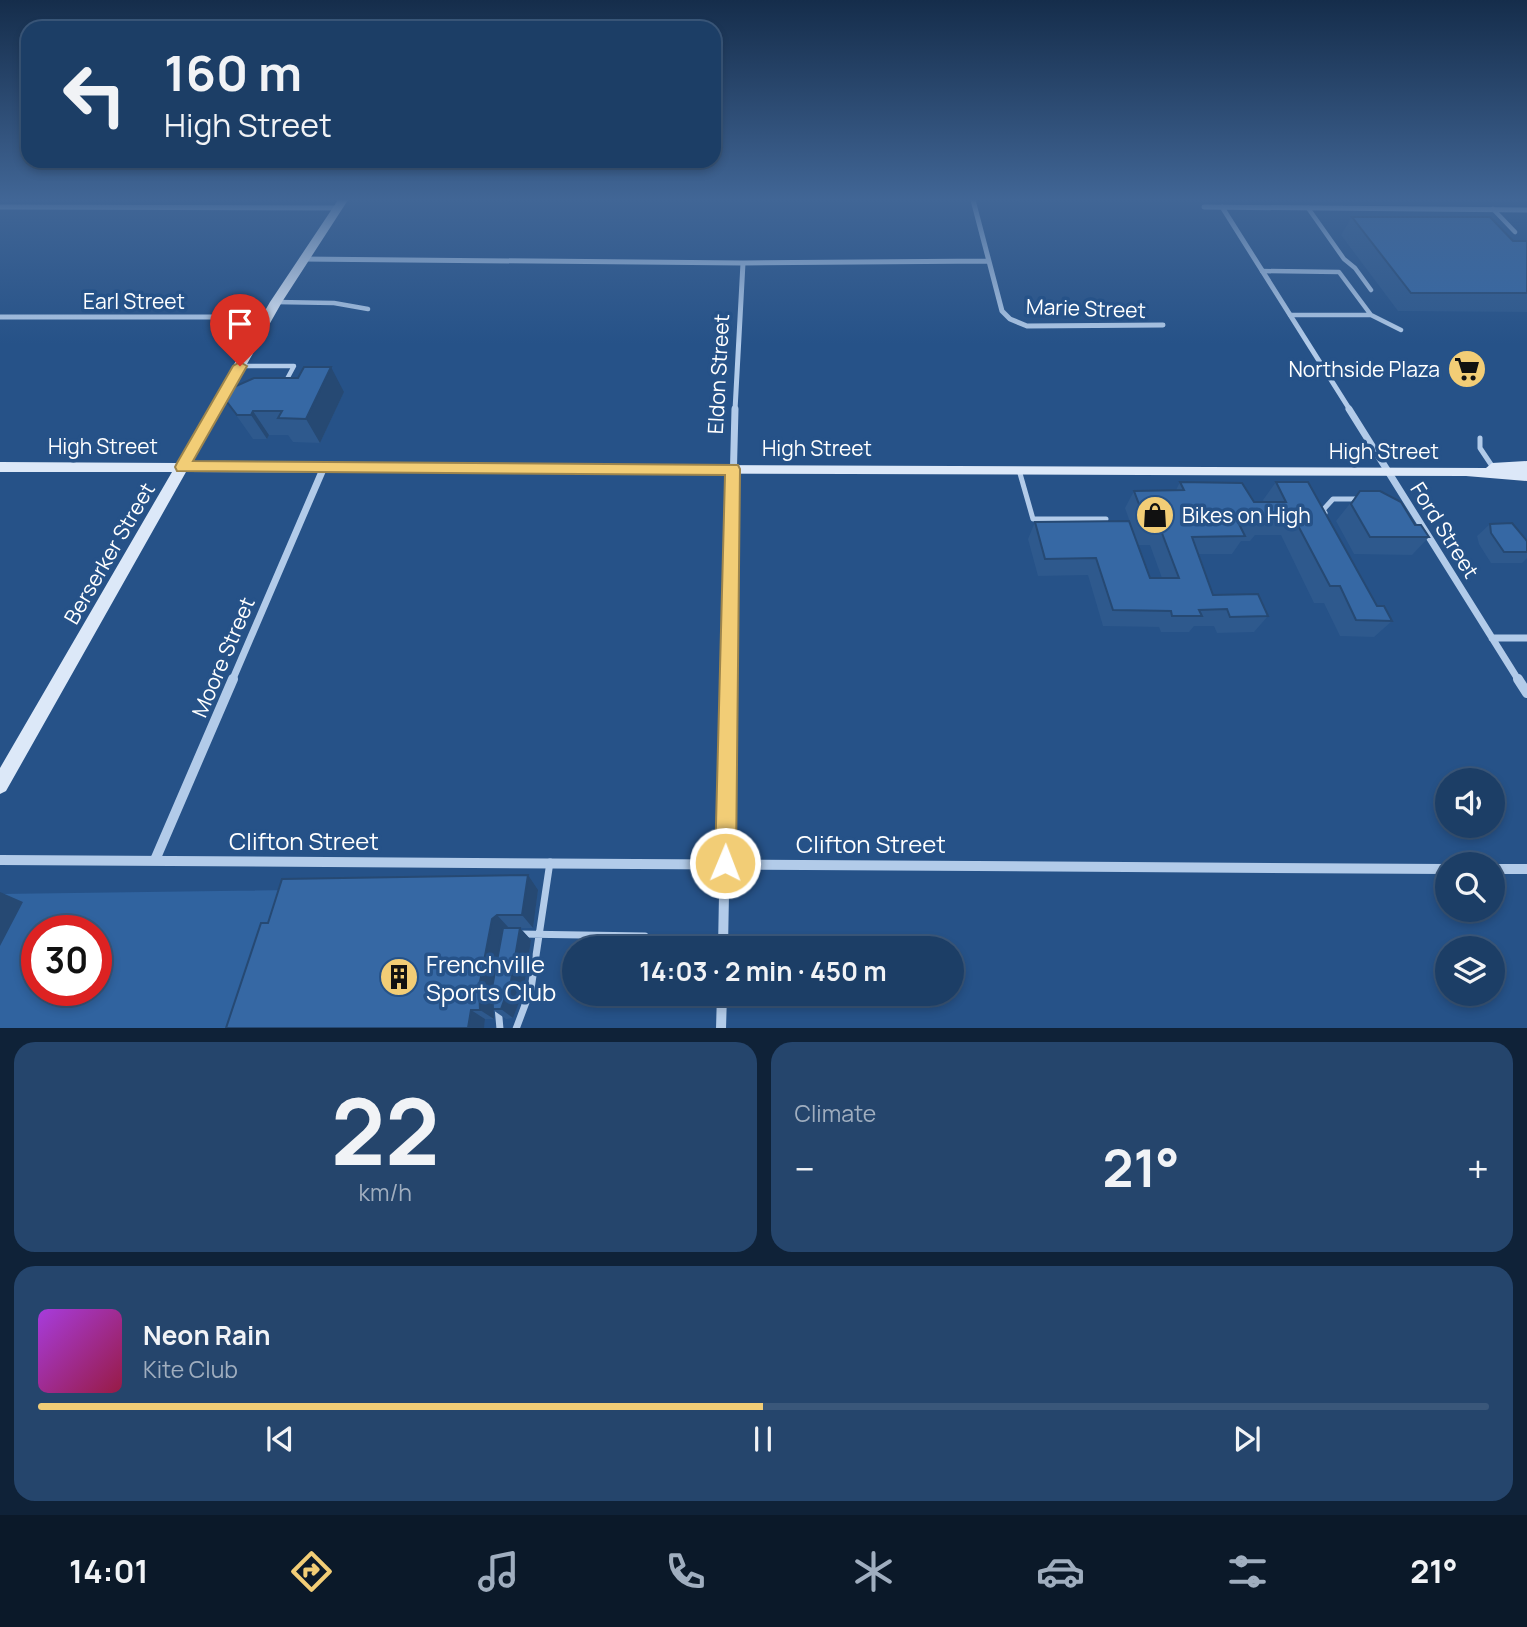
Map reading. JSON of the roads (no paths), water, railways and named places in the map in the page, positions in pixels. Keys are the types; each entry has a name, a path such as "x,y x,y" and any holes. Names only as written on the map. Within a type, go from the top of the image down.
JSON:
{"main road":[{"name":"Berserker Street","path":"0,785 183,467 228,396 240,366 310,248"},
{"name":"High Street","path":"0,467 1388,472 1495,471 1527,466"},
{"name":"High Street","path":"1495,471 1527,476"}],"street":[{"path":"302,259 743,263 989,261 986,248"},
{"name":"Ford Street","path":"1248,248 1527,693"},
{"name":"Marie Street","path":"989,261 1002,311 1010,319 1027,326 1163,325"},
{"name":"Eldon Street","path":"723,936 733,469 743,263"},
{"name":"Earl Street","path":"0,317 268,317"},
{"name":"Moore Street","path":"155,860 324,467"},
{"path":"1492,638 1527,638"},
{"name":"Clifton Street","path":"0,860 1435,869"},
{"path":"1505,869 1527,869"},
{"path":"722,1006 722,1028"}],"lane":[{"path":"1335,248 1371,290"},
{"path":"1339,272 1343,259"},
{"path":"1262,271 1339,272"},
{"path":"1339,272 1371,316"},
{"path":"276,302 334,303 368,309"},
{"path":"1290,314 1371,316 1401,330"},
{"path":"240,366 293,366 287,379"},
{"path":"1480,438 1480,448 1495,471"},
{"path":"1019,470 1033,519 1106,519"},
{"path":"1329,522 1323,510 1333,499 1362,499"},
{"path":"1399,505 1409,505"},
{"path":"516,1028 531,989 550,862"},
{"path":"510,934 645,936"},
{"path":"499,998 500,1028"}],"place":[{"name":"Northside Plaza","path":"1467,369"},
{"name":"Bikes on High","path":"1155,515"},
{"name":"Frenchville Sports Club","path":"399,977"}]}
